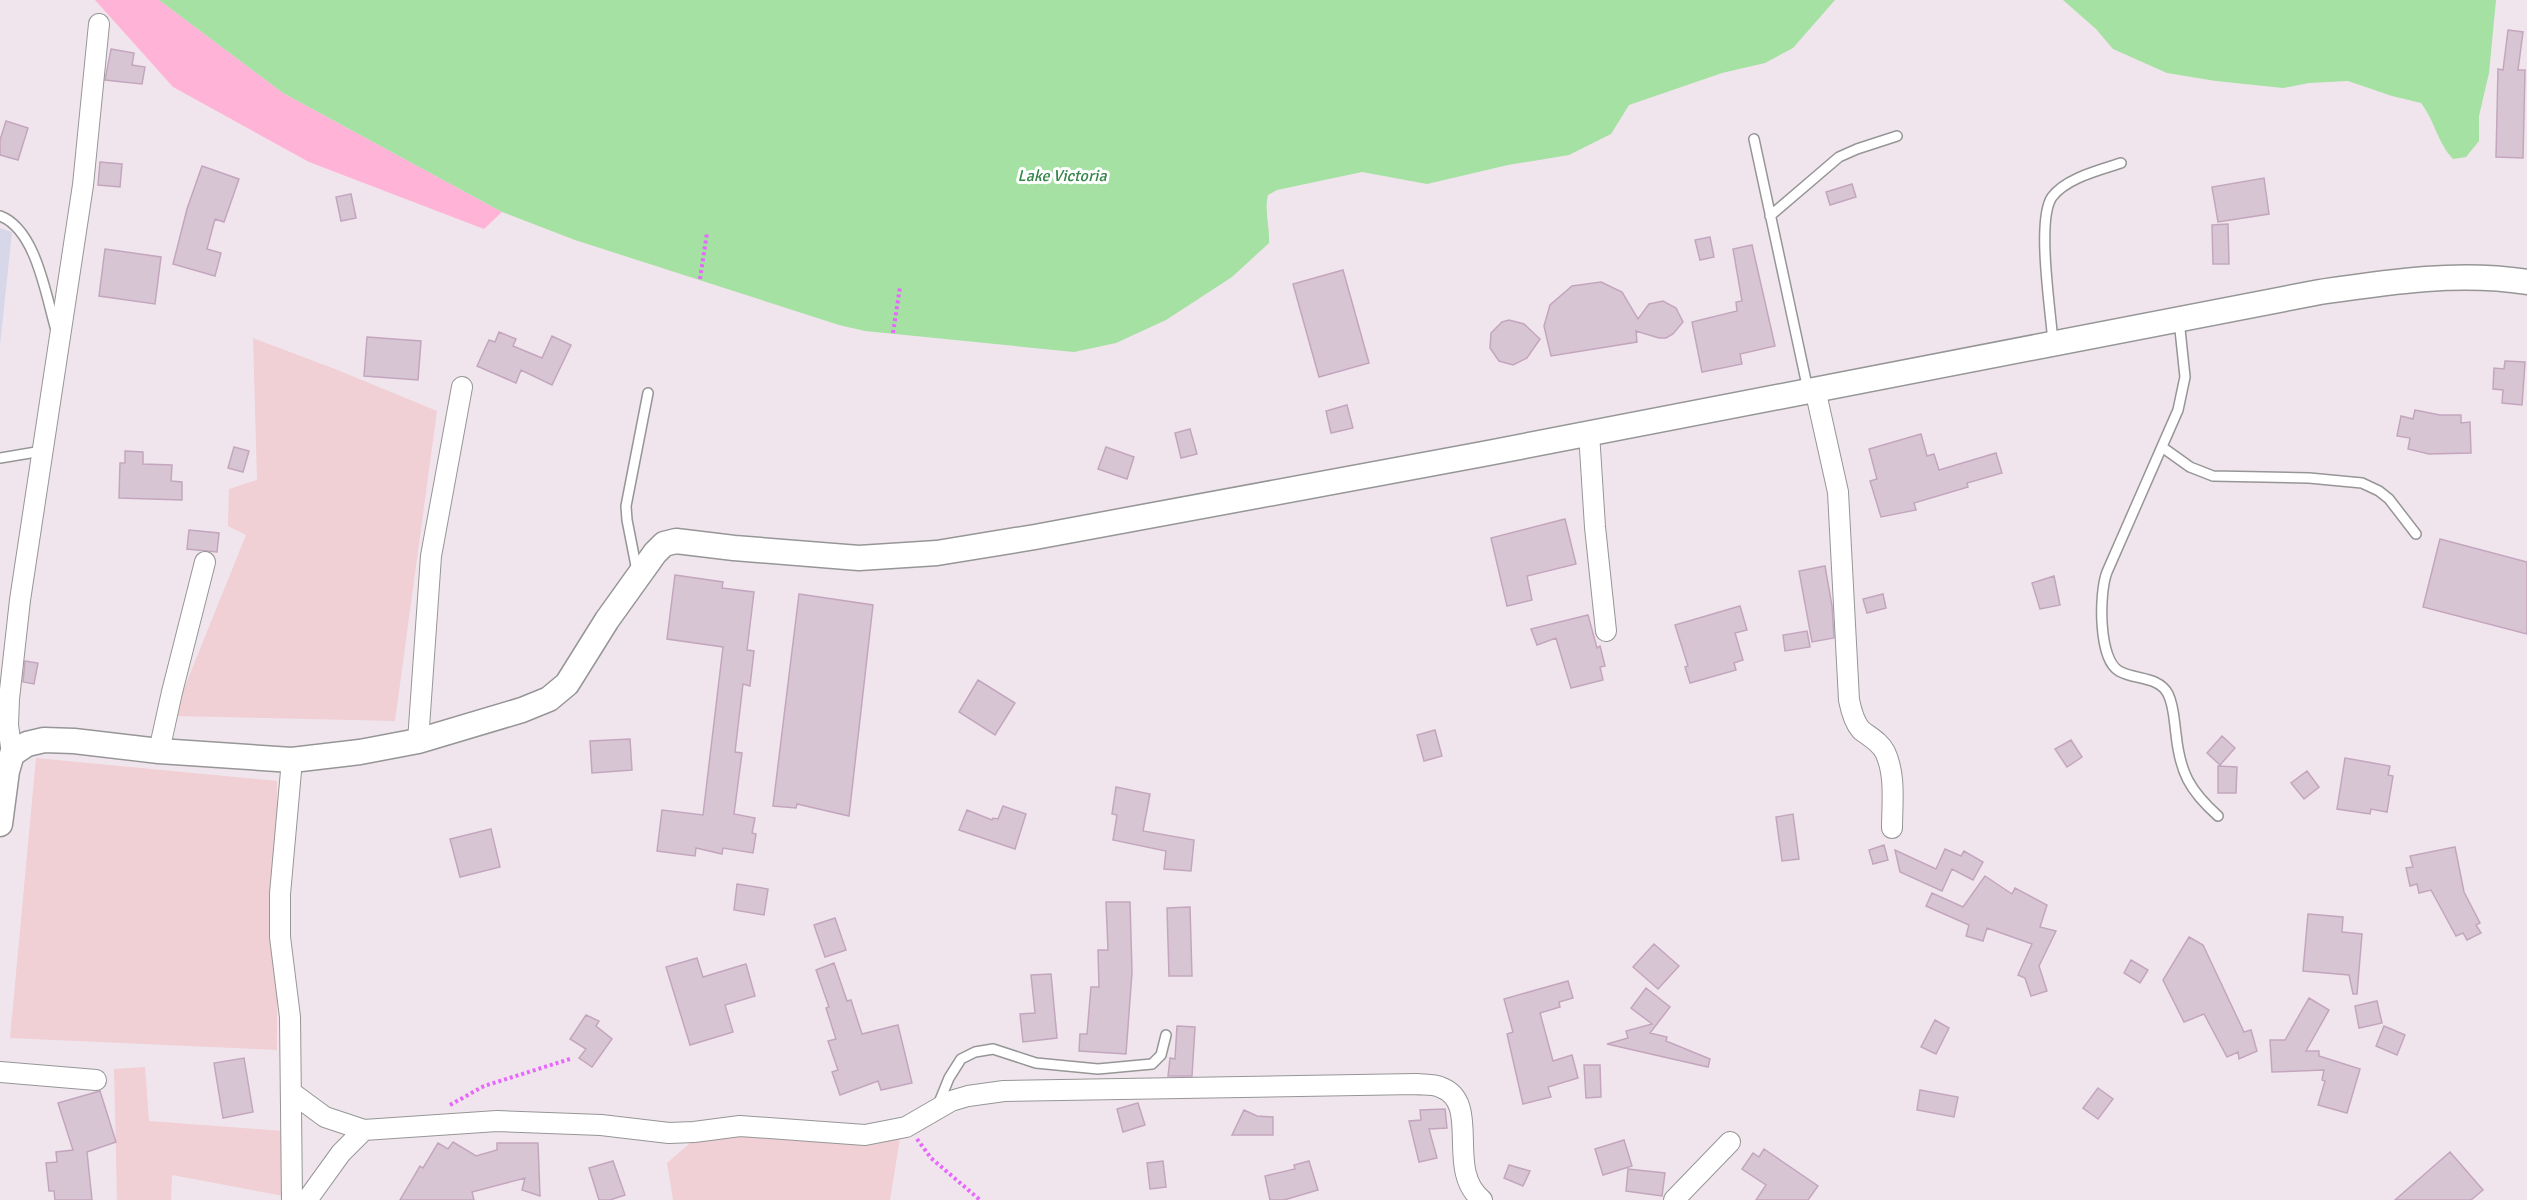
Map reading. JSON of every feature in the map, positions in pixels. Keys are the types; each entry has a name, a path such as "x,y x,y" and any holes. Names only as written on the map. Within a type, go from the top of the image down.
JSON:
{"street":[{"path":"0,824 7,771 6,736 20,600 83,185 99,24"},
{"path":"6,736 27,744 44,740 74,741 159,751 292,760 360,752 418,741 522,710 549,699 567,684 607,620 660,548 664,544 676,541 859,558 937,553 1035,537 1589,433 2320,292 2384,283 2466,277 2527,282"},
{"path":"418,741 431,556 462,387"},
{"path":"1812,389 1838,492 1849,700 1852,713 1860,729 1876,740 1885,751 1891,771 1892,828"},
{"path":"1589,433 1595,527 1606,631"},
{"path":"159,751 205,562"},
{"path":"292,760 280,894 280,937 290,1017 292,1200"},
{"path":"0,1072 96,1080"},
{"path":"291,1092 325,1117 364,1130 497,1121 540,1122 669,1133 740,1126 865,1134 909,1125 937,1107 968,1095 1004,1091 1376,1083 1439,1086 1450,1092 1459,1105 1464,1128 1462,1159 1467,1181 1482,1200"},
{"path":"308,1200 341,1153 364,1130"},
{"path":"1674,1200 1730,1142"}],"lane":[{"path":"1770,216 1839,157 1897,136"},
{"path":"1754,139 1770,216 1812,389"},
{"path":"2053,343 2045,245 2049,204 2061,189 2090,174 2121,163"},
{"path":"0,216 15,224 28,241 60,344"},
{"path":"2179,320 2185,377 2178,410 2104,580 2102,608 2106,654 2112,665 2118,671 2153,681 2166,689 2173,707 2178,750 2185,778 2199,798 2218,816"},
{"path":"639,576 626,506 648,393"},
{"path":"2162,447 2190,467 2213,476 2309,478 2362,483 2389,499 2416,534"},
{"path":"0,458 44,450"},
{"path":"937,1107 949,1078 961,1059 975,1052 993,1049 1036,1063 1098,1069 1152,1064 1161,1055 1166,1035"}],"path":[{"path":"700,279 707,233"},
{"path":"893,333 900,287"},
{"path":"421,1127 470,1093 506,1078 570,1059"},
{"path":"909,1125 925,1152 980,1200"}],"shaded area":[{"path":"0,228 12,232 0,346"},
{"path":"253,338 437,411 395,721 173,716 246,535 228,526 229,489 257,480"},
{"path":"36,758 277,781 277,1050 10,1038"},
{"path":"145,1067 149,1121 283,1131 289,1197 172,1175 171,1200 117,1200 114,1069"},
{"path":"703,1132 900,1138 890,1200 673,1200 667,1163"}],"sand":[{"path":"95,0 159,0 283,93 502,212 484,229 309,162 173,87"}],"water":[{"name":"Lake Victoria","path":"159,0 1835,0 1793,48 1765,63 1722,73 1629,105 1611,134 1569,155 1508,165 1427,184 1362,172 1277,190 1268,195 1267,201 1269,243 1232,277 1166,320 1116,343 1074,352 865,331 839,325 575,240 502,212 283,93"},
{"path":"2063,0 2496,0 2489,73 2479,116 2479,141 2466,157 2453,159 2443,146 2421,103 2348,81 2309,83 2283,88 2167,73 2113,49 2096,29"}],"building":[{"path":"2508,30 2523,32 2518,70 2525,70 2523,158 2496,157 2498,69 2503,70"},
{"path":"111,49 134,53 132,65 145,67 142,84 105,80"},
{"path":"6,121 28,128 18,160 0,155 0,140"},
{"path":"100,162 122,164 120,187 98,185"},
{"path":"202,166 239,179 224,222 215,219 207,249 221,253 215,276 173,264 187,209"},
{"path":"2264,178 2269,214 2218,222 2212,187"},
{"path":"1852,184 1856,197 1830,205 1826,192"},
{"path":"351,194 356,218 341,221 336,197"},
{"path":"2228,224 2229,264 2213,264 2212,225"},
{"path":"1710,237 1714,257 1700,260 1695,240"},
{"path":"1752,245 1775,346 1740,354 1742,364 1702,372 1692,322 1737,311 1736,302 1742,301 1733,249"},
{"path":"105,249 161,257 155,304 99,296"},
{"path":"1343,270 1369,363 1319,377 1293,284"},
{"path":"1601,282 1622,292 1638,319 1649,304 1663,301 1676,308 1683,322 1673,334 1666,338 1636,331 1637,342 1551,356 1544,326 1550,305 1572,286"},
{"path":"1509,320 1524,324 1540,339 1527,358 1513,365 1499,361 1490,348 1491,333 1502,322"},
{"path":"499,332 516,339 513,346 542,358 552,336 571,345 552,385 521,370 516,383 477,366 489,340 495,342"},
{"path":"367,337 421,341 418,380 364,376"},
{"path":"2505,361 2525,362 2522,405 2502,403 2503,390 2493,389 2494,368 2504,369"},
{"path":"1347,405 1353,428 1331,433 1326,411"},
{"path":"2415,410 2440,415 2461,415 2461,423 2470,422 2471,453 2429,454 2408,449 2410,438 2397,436 2401,416 2413,419"},
{"path":"1190,429 1197,454 1181,458 1175,433"},
{"path":"1921,434 1927,456 1934,454 1939,470 1996,453 2002,473 1967,483 1968,487 1914,503 1916,510 1881,517 1870,481 1877,479 1869,449"},
{"path":"234,447 249,451 243,472 228,468"},
{"path":"1106,447 1134,457 1127,479 1098,469"},
{"path":"125,451 143,452 143,464 172,465 171,481 182,482 182,500 119,498 120,463 125,463"},
{"path":"1565,519 1576,564 1527,576 1532,600 1507,606 1491,538"},
{"path":"189,530 219,533 217,552 187,549"},
{"path":"2440,539 2527,562 2527,634 2423,607"},
{"path":"1825,566 1832,606 1834,638 1812,642 1799,571"},
{"path":"675,575 723,582 722,588 754,592 747,650 754,651 750,686 743,684 735,752 742,753 734,814 755,818 752,833 756,834 753,853 723,848 722,854 696,848 695,856 657,851 662,810 703,815 723,647 667,639"},
{"path":"2054,576 2060,605 2040,609 2032,583"},
{"path":"799,594 873,605 849,816 797,804 796,808 773,806"},
{"path":"1883,594 1886,608 1867,613 1863,599"},
{"path":"1740,606 1747,630 1735,633 1743,660 1734,663 1736,670 1690,683 1685,667 1688,666 1675,625"},
{"path":"1588,615 1597,648 1600,646 1605,666 1600,667 1603,680 1571,688 1556,638 1537,645 1531,629"},
{"path":"1807,631 1810,647 1785,651 1783,635"},
{"path":"25,661 38,663 34,684 23,682"},
{"path":"978,680 1015,703 995,735 959,712"},
{"path":"1435,730 1442,756 1424,761 1417,735"},
{"path":"2222,736 2235,748 2220,765 2207,753"},
{"path":"630,739 632,770 592,773 590,741"},
{"path":"2071,740 2082,757 2067,767 2055,749"},
{"path":"2345,758 2390,766 2388,775 2393,776 2387,812 2371,809 2370,814 2337,809"},
{"path":"2218,766 2237,767 2236,793 2218,793"},
{"path":"2307,771 2319,787 2304,799 2291,783"},
{"path":"1116,787 1150,794 1143,831 1194,840 1191,871 1164,869 1166,851 1113,840 1117,815 1112,814"},
{"path":"1003,806 1026,814 1015,849 959,830 967,810 992,820 993,818 998,819"},
{"path":"1793,814 1799,859 1782,861 1776,817"},
{"path":"491,829 500,867 460,877 450,839"},
{"path":"1884,845 1888,860 1873,864 1869,850"},
{"path":"2455,847 2464,892 2480,923 2476,925 2481,933 2467,940 2463,933 2456,936 2431,890 2419,893 2417,884 2410,886 2406,868 2413,867 2410,856"},
{"path":"1945,849 1961,856 1964,851 1983,862 1973,880 1952,869 1942,891 1900,872 1895,850 1936,869"},
{"path":"1985,876 2012,894 2015,888 2047,905 2040,927 2056,931 2039,966 2047,991 2031,996 2025,978 2018,975 2032,944 1987,928 1983,941 1966,936 1969,925 1926,906 1932,893 1963,907"},
{"path":"737,884 768,889 764,915 734,910"},
{"path":"1106,902 1130,902 1132,972 1126,1054 1079,1051 1080,1034 1087,1034 1091,987 1099,987 1098,950 1108,950"},
{"path":"1190,907 1192,976 1169,976 1167,908"},
{"path":"2308,914 2343,917 2342,932 2362,934 2357,994 2353,994 2349,975 2303,971"},
{"path":"835,918 846,950 825,957 814,925"},
{"path":"2189,937 2203,945 2244,1032 2251,1030 2257,1051 2239,1059 2238,1052 2227,1057 2204,1014 2184,1022 2163,980"},
{"path":"1654,944 1679,966 1658,989 1633,967"},
{"path":"697,958 703,977 746,964 755,996 725,1005 733,1032 690,1045 666,967"},
{"path":"2131,960 2148,970 2140,983 2124,973"},
{"path":"834,963 847,1001 851,1000 862,1034 898,1025 912,1083 881,1090 878,1081 840,1095 832,1072 838,1070 828,1041 836,1039 826,1008 829,1007 816,970"},
{"path":"1051,974 1057,1038 1023,1042 1020,1014 1035,1013 1031,975"},
{"path":"1568,981 1573,998 1559,1002 1560,1007 1540,1013 1553,1061 1572,1055 1578,1078 1548,1087 1551,1097 1523,1104 1507,1034 1513,1032 1504,999"},
{"path":"1646,988 1670,1007 1650,1033 1667,1037 1666,1041 1710,1059 1708,1067 1607,1044 1628,1038 1626,1031 1652,1024 1631,1008"},
{"path":"2309,998 2329,1010 2306,1051 2319,1051 2319,1056 2360,1069 2347,1113 2318,1105 2325,1081 2322,1080 2324,1070 2272,1072 2270,1040 2285,1040"},
{"path":"2377,1001 2382,1023 2359,1028 2355,1006"},
{"path":"586,1015 599,1021 596,1026 612,1039 592,1067 579,1058 586,1049 570,1039"},
{"path":"1935,1020 1949,1028 1936,1054 1921,1047"},
{"path":"1177,1026 1195,1027 1192,1076 1168,1076 1170,1058 1175,1059"},
{"path":"2384,1026 2405,1035 2397,1055 2376,1046"},
{"path":"244,1058 253,1112 223,1118 214,1063"},
{"path":"1584,1065 1600,1065 1601,1097 1586,1098"},
{"path":"2098,1088 2113,1099 2098,1119 2083,1108"},
{"path":"1920,1090 1958,1097 1954,1117 1917,1110"},
{"path":"100,1091 116,1142 87,1152 92,1200 55,1200 54,1191 49,1191 46,1163 57,1162 56,1152 73,1150 58,1103"},
{"path":"1138,1103 1145,1125 1123,1132 1117,1109"},
{"path":"1445,1109 1447,1128 1429,1129 1437,1158 1419,1162 1409,1121 1421,1120 1420,1110"},
{"path":"1244,1110 1257,1116 1273,1117 1273,1135 1232,1135"},
{"path":"1624,1140 1632,1166 1603,1175 1595,1149"},
{"path":"453,1142 476,1156 497,1150 497,1143 538,1143 540,1196 522,1190 525,1178 472,1192 474,1200 400,1200 420,1166 423,1168 438,1143 448,1149"},
{"path":"1764,1149 1818,1186 1808,1200 1756,1200 1766,1185 1742,1169 1753,1153 1759,1157"},
{"path":"2450,1152 2483,1190 2471,1200 2395,1200"},
{"path":"613,1161 625,1195 610,1200 599,1200 589,1168"},
{"path":"1163,1161 1166,1187 1150,1189 1147,1163"},
{"path":"1309,1161 1318,1190 1284,1200 1270,1200 1265,1176 1295,1169 1294,1165"},
{"path":"1509,1165 1530,1171 1523,1186 1504,1178"},
{"path":"1628,1169 1665,1173 1662,1196 1626,1191"}]}
